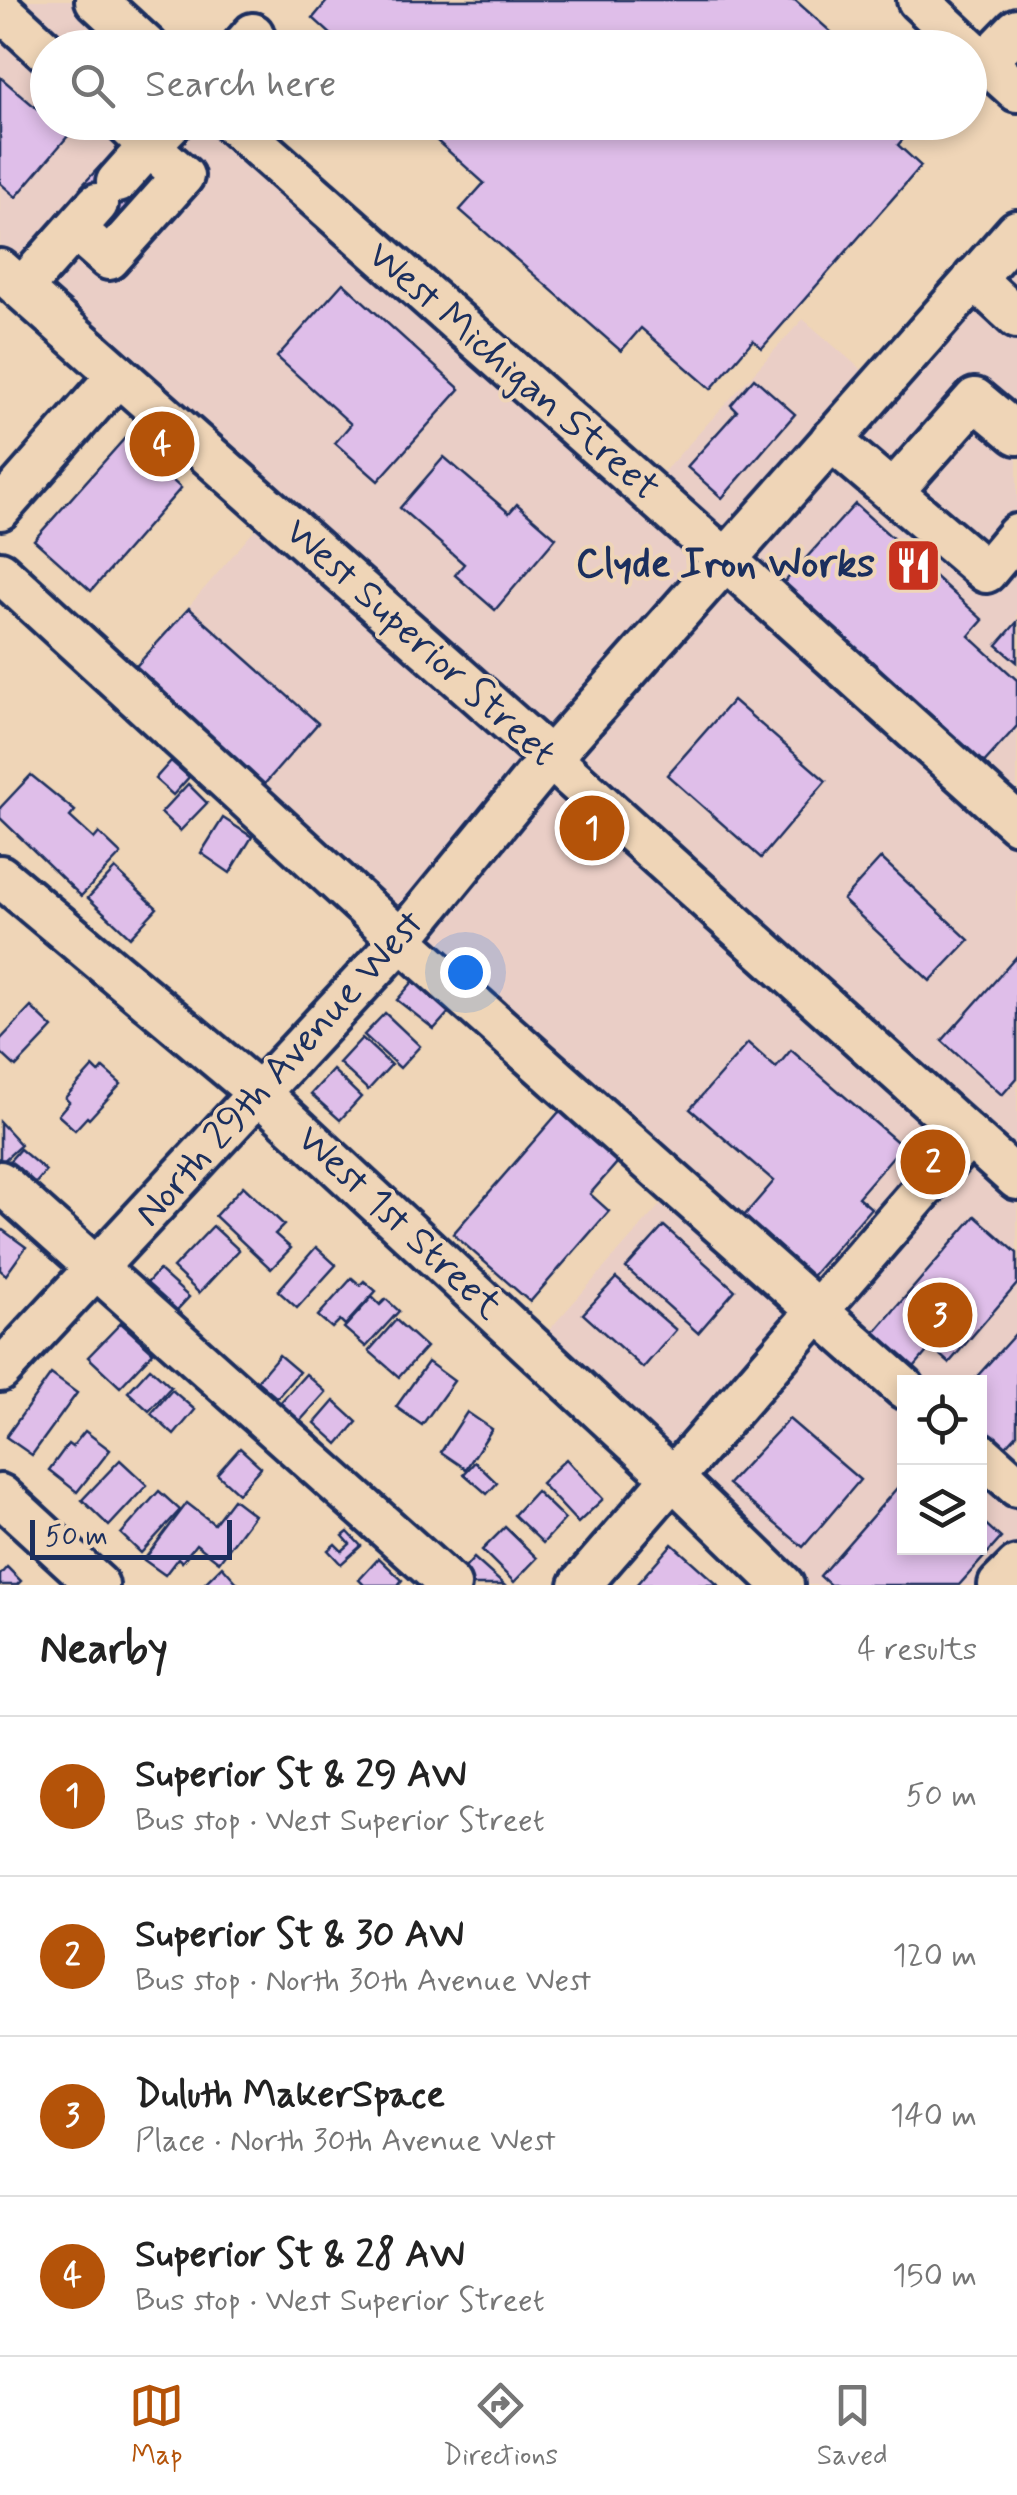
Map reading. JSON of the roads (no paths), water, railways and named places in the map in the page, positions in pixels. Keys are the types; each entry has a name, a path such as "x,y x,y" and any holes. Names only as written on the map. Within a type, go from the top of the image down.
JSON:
{"street":[{"path":"96,0 128,30"},
{"path":"918,0 951,30"},
{"path":"0,9 30,36"},
{"path":"987,45 1017,29"},
{"path":"987,63 1017,91"},
{"path":"11,279 96,205 141,140"},
{"path":"96,205 109,259 183,176 156,140"},
{"name":"West Michigan Street","path":"251,140 726,560 1017,824"},
{"name":"North 29th Avenue West","path":"0,1371 400,940 550,758 1017,231"},
{"path":"974,278 1017,318"},
{"name":"West Superior Street","path":"11,279 1017,1179"},
{"path":"0,509 118,375"},
{"path":"894,491 974,399 1017,434"},
{"path":"831,440 986,572 1017,535"},
{"path":"0,572 400,940 897,1382"},
{"name":"West 1st Street","path":"0,876 260,1094 783,1585"},
{"path":"580,1585 969,1136"},
{"path":"0,1182 450,1585"},
{"path":"987,1459 1017,1486"},
{"path":"0,1495 98,1585"},
{"path":"999,1585 1017,1567"}],"place":[{"name":"Superior St & 28 AW","path":"162,444"},
{"name":"Clyde Iron Works","path":"914,565"},
{"name":"Superior St & 29 AW","path":"592,828"},
{"name":"Superior St & 30 AW","path":"933,1162"},
{"name":"Duluth MakerSpace","path":"940,1315"}]}
